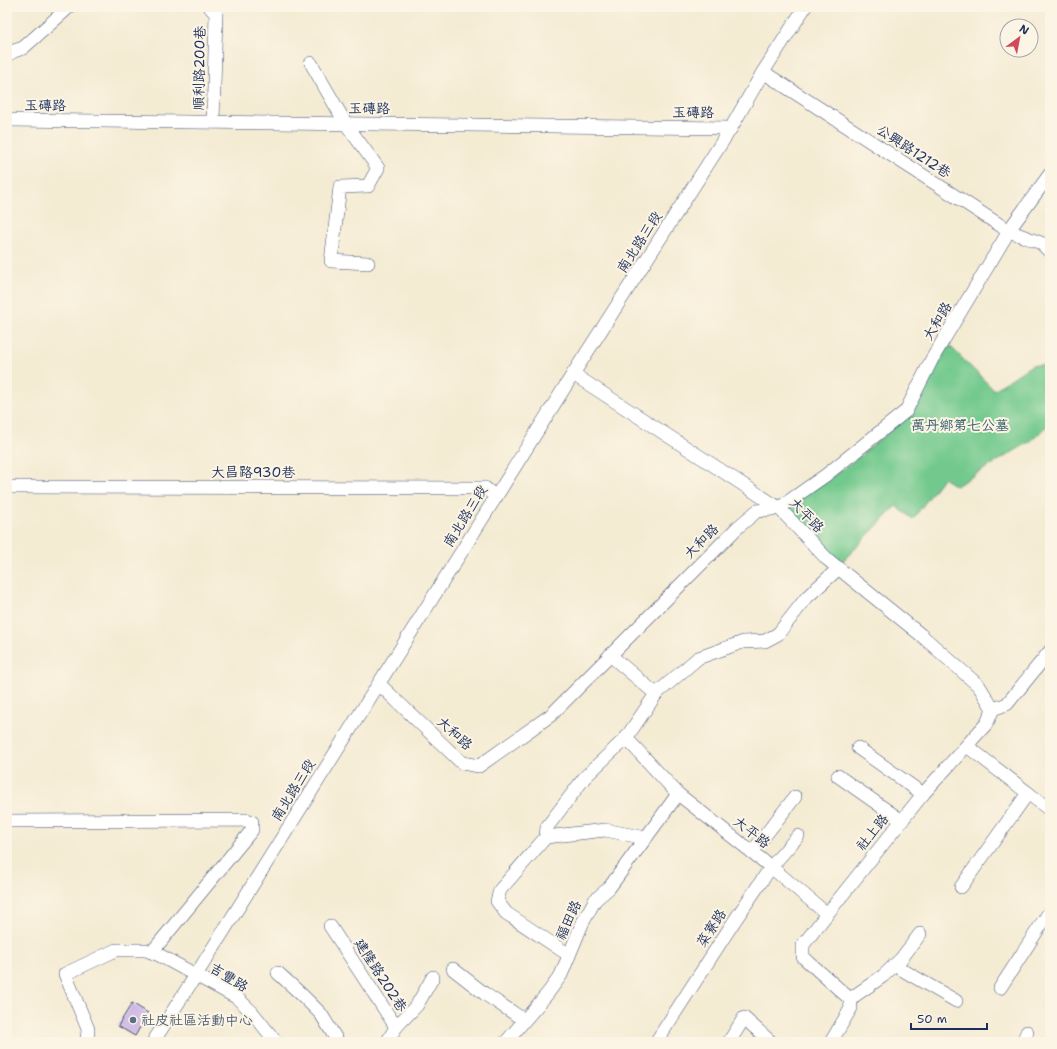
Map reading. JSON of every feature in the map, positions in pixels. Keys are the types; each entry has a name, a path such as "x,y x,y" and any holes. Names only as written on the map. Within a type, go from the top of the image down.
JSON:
{"street":[{"path":"7,55 24,48 69,7"},
{"name":"南北路三段","path":"153,1042 573,374 731,128 763,72 805,7"},
{"name":"順利路200巷","path":"213,122 217,9"},
{"path":"311,63 346,124 378,168 368,186 340,187 332,261 368,263"},
{"name":"公興路1212巷","path":"763,72 1009,231 1041,243 1050,252"},
{"name":"玉磚路","path":"7,120 731,128"},
{"name":"大和路","path":"379,684 462,764 479,766 551,715 738,527 757,511 779,508 826,475 906,411 932,359 1009,231 1050,174"},
{"name":"大平路","path":"573,374 779,508 827,559 921,635 979,686 993,709"},
{"name":"大昌路930巷","path":"7,487 485,488 496,496"},
{"path":"569,955 506,913 497,901 500,890 546,837 547,827 585,777 626,738 656,694 698,658 743,642 765,641 778,634 807,597 839,568"},
{"path":"993,709 1006,704 1050,651"},
{"path":"610,655 656,694"},
{"name":"社上路","path":"850,999 804,957 803,945 923,794 987,724 993,709"},
{"name":"大平路","path":"626,738 678,794 771,867 827,914"},
{"path":"967,746 1050,810"},
{"path":"858,748 923,794"},
{"path":"838,776 902,821"},
{"name":"福田路","path":"506,1042 562,975 582,924 595,900 609,888 678,794"},
{"path":"961,888 1028,794"},
{"path":"752,852 795,797"},
{"path":"7,821 247,820 252,822 252,830 152,952 146,950 116,950 64,974 88,1029 87,1042"},
{"path":"546,837 605,830 646,838"},
{"name":"菜寮路","path":"656,1042 771,867 798,836"},
{"path":"1000,988 1050,911"},
{"name":"建隆路202巷","path":"330,926 396,1027 387,1042"},
{"path":"831,1042 851,1008 850,999 884,976 920,934"},
{"name":"吉豐路","path":"152,952 236,997 252,1012 276,1042"},
{"path":"894,965 956,1001"},
{"path":"453,969 485,994 524,1020"},
{"path":"278,972 321,1014 338,1042"},
{"path":"396,1027 416,1005 433,977"},
{"path":"729,1042 744,1018 772,1042"}],"green space":[{"name":"萬丹鄉第七公墓","path":"949,345 994,390 1032,365 1050,366 1050,423 1031,441 956,486 943,478 913,519 896,506 840,564 787,508 855,460 910,414"}],"building":[{"name":"社皮社區活動中心","path":"132,1003 148,1013 135,1036 118,1026"}],"place":[{"name":"社皮社區活動中心","path":"133,1020"}]}
